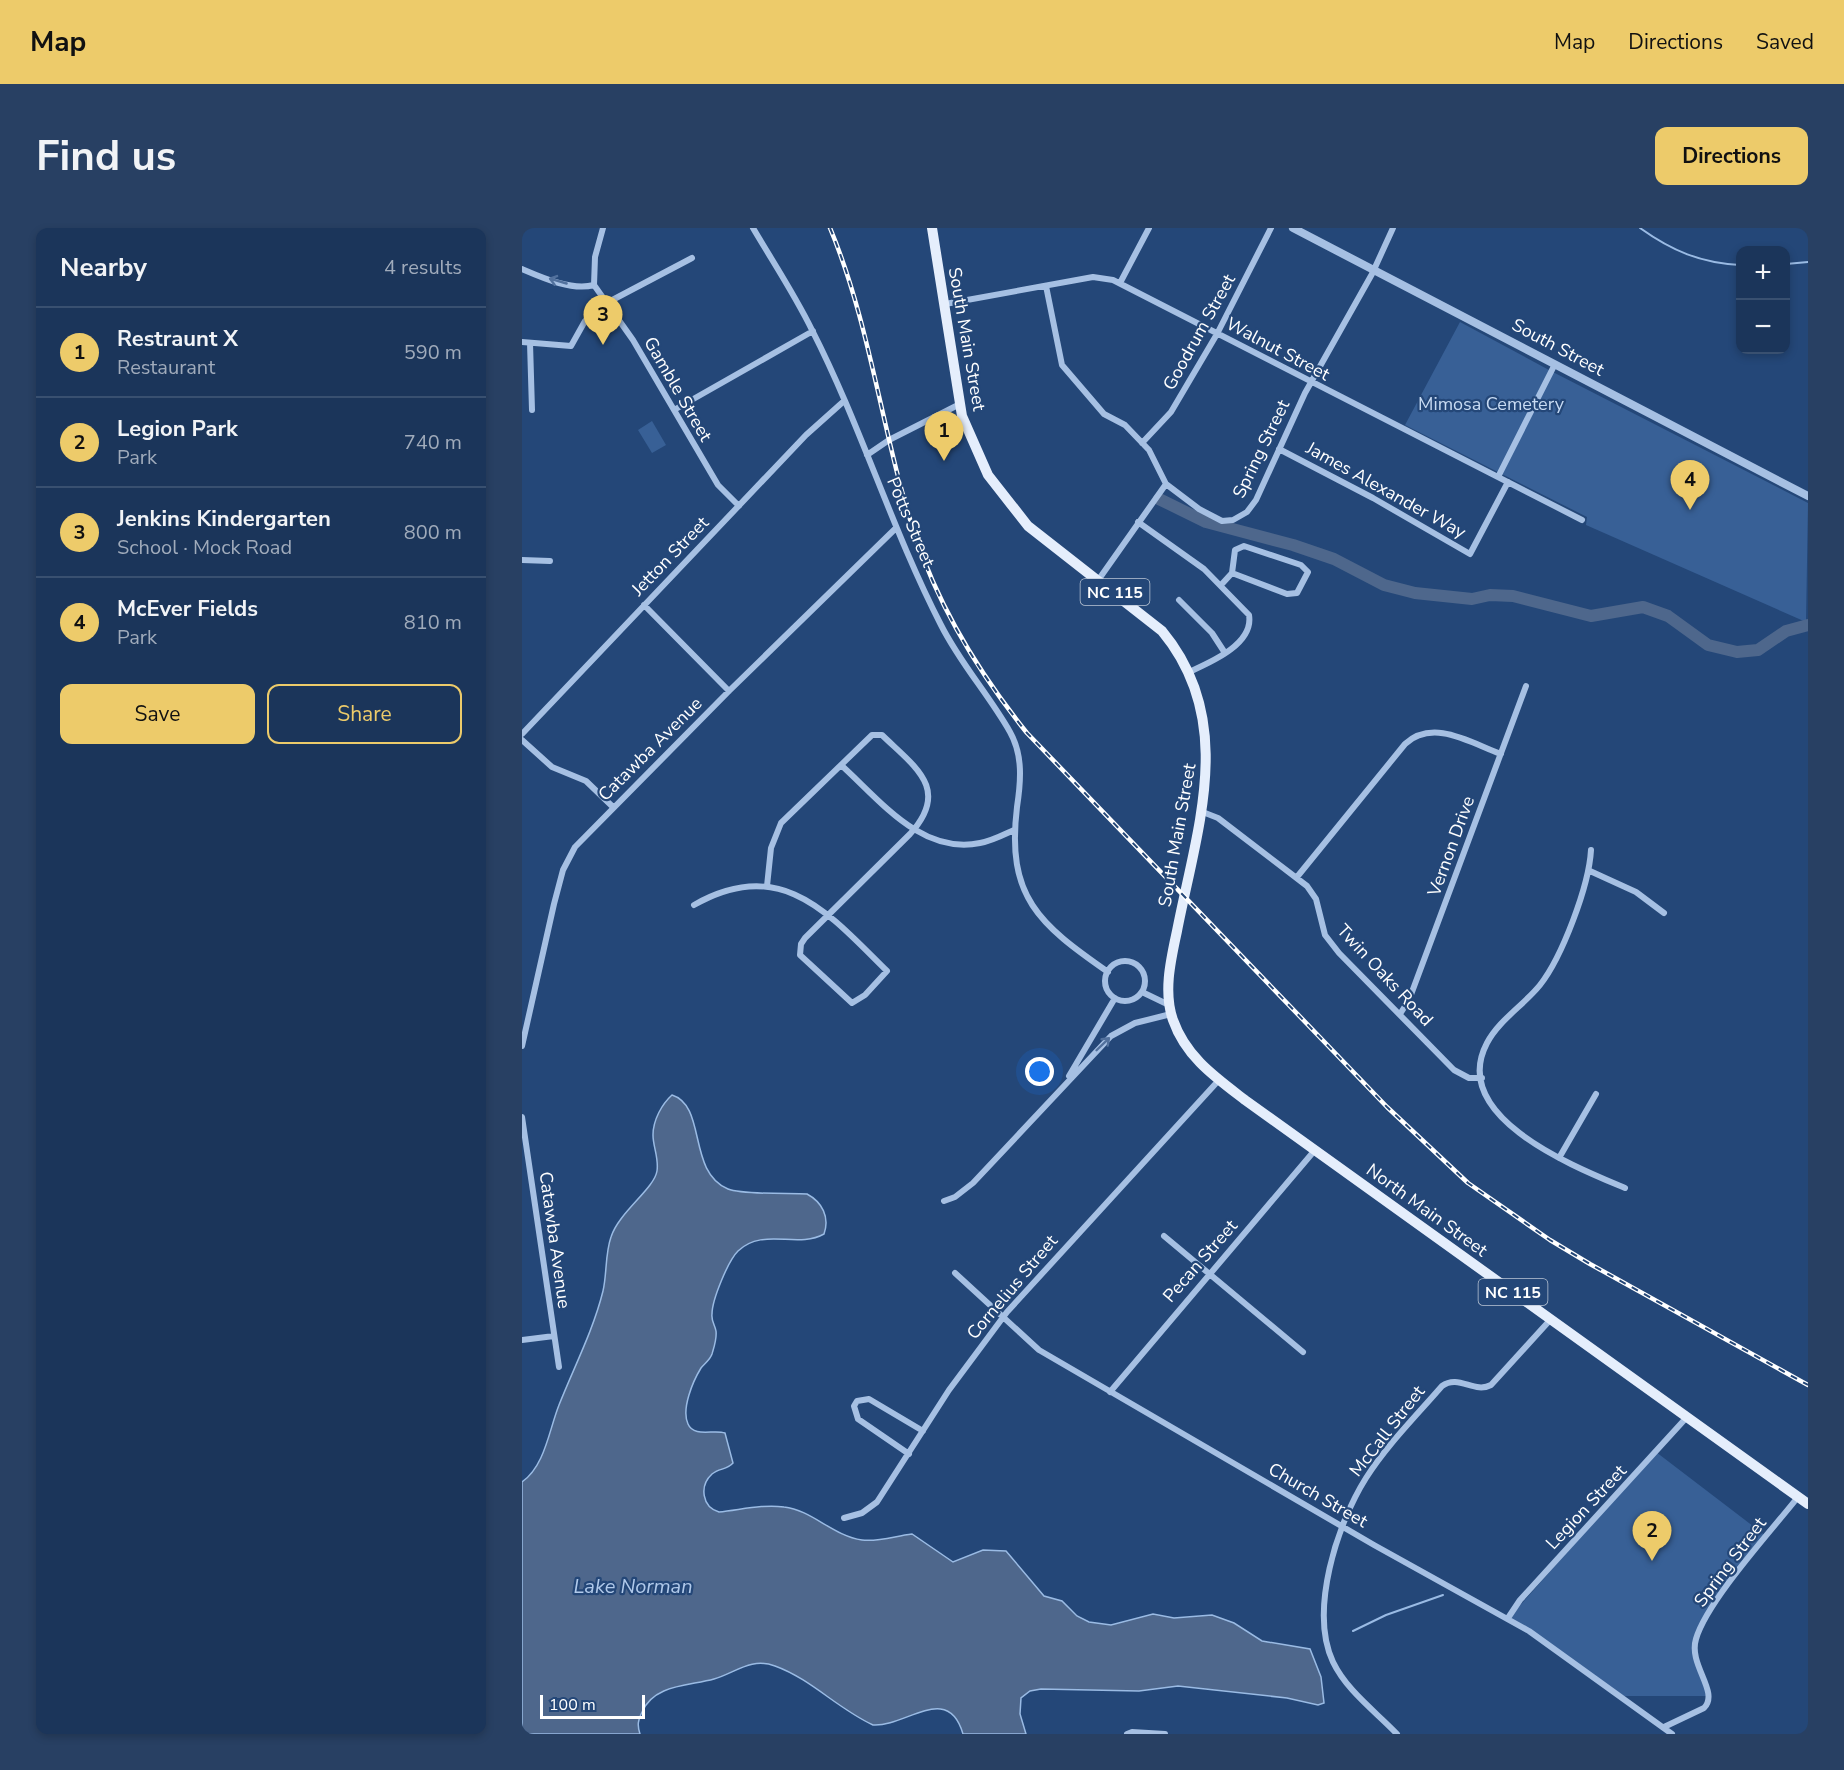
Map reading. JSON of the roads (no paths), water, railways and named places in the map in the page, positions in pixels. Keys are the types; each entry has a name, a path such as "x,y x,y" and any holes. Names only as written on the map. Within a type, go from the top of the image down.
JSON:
{"main road":[{"name":"South Main Street","path":"932,228 960,404 973,445 1000,493 1028,525 1162,631 1189,672 1202,709 1207,738 1207,768 1176,934"},
{"name":"North Main Street","path":"1176,934 1168,981 1170,1009 1192,1055 1219,1080 1808,1504"}],"street":[{"path":"522,269 571,285 583,287 594,285 595,257 603,228"},
{"name":"Potts Street","path":"753,228 813,331 896,528 941,626 1010,732 1020,756 1020,786 1014,830 1014,859 1020,884 1038,914 1061,939 1108,972"},
{"path":"1120,283 1149,228"},
{"name":"Goodrum Street","path":"1142,443 1171,412 1217,334 1271,228"},
{"name":"South Street","path":"1293,228 1808,496"},
{"name":"Spring Street","path":"1046,286 1062,365 1104,414 1125,425 1149,450 1166,484 1222,521 1233,520 1247,512 1256,500 1312,383 1374,270 1393,228"},
{"path":"522,342 571,346 588,316 607,302 692,258"},
{"name":"Walnut Street","path":"945,304 1093,277 1120,283 1582,520"},
{"name":"Gamble Street","path":"594,285 633,340 718,486 739,506"},
{"path":"674,410 813,331"},
{"path":"531,343 532,410"},
{"path":"1498,477 1556,364"},
{"name":"Jetton Street","path":"522,734 806,435 844,401"},
{"path":"867,455 889,440 960,404"},
{"name":"James Alexander Way","path":"1279,449 1373,498 1470,554 1508,482"},
{"path":"1099,579 1166,484"},
{"path":"1138,522 1204,569 1249,615 1250,623 1241,639 1225,652 1189,672"},
{"name":"Catawba Avenue","path":"522,1046 524,1021 569,855 613,807 729,691 896,528"},
{"path":"1221,585 1232,573 1235,550 1244,546 1301,565 1308,572 1297,593 1287,594 1232,573"},
{"path":"522,560 550,561"},
{"path":"1179,600 1212,633 1225,652"},
{"path":"644,605 729,691"},
{"name":"Vernon Drive","path":"1400,1014 1409,1000 1526,686"},
{"path":"1297,877 1405,744 1417,735 1438,732 1501,754"},
{"path":"694,905 731,890 766,886 802,896 829,914 887,971 865,995 852,1003 800,955 801,944 829,914 913,830 929,803 930,791 923,774 882,735 872,735 778,828 771,848 766,886"},
{"path":"522,740 552,767 586,781 613,807"},
{"path":"841,765 913,830 937,841 962,845 991,841 1014,830"},
{"name":"Twin Oaks Road","path":"1200,810 1218,818 1297,877 1314,894 1328,940 1454,1070 1468,1078 1482,1078"},
{"path":"1591,850 1590,871 1549,972 1535,991 1500,1025 1486,1045 1482,1078 1486,1095 1505,1121 1528,1139 1559,1158 1625,1188"},
{"path":"1590,871 1636,892 1664,913"},
{"path":"1120,962 1135,964 1144,977 1142,992 1127,1001 1115,998 1106,987 1108,972 1120,962"},
{"path":"1142,992 1170,1009"},
{"path":"1063,1086 1115,998"},
{"path":"944,1201 955,1197 973,1183 1116,1033 1170,1009"},
{"name":"Cornelius Street","path":"844,1518 862,1513 877,1502 949,1390 1003,1317 1219,1080"},
{"path":"1559,1158 1596,1094"},
{"name":"Catawba Avenue","path":"522,1117 559,1367"},
{"name":"Pecan Street","path":"1110,1392 1315,1150"},
{"path":"1164,1236 1303,1352"},
{"name":"Church Street","path":"956,1273 1040,1350 1344,1527 1508,1618 1581,1666 1672,1734"},
{"name":"McCall Street","path":"1344,1527 1367,1478 1442,1386 1456,1381 1480,1388 1491,1385 1551,1319"},
{"path":"522,1340 554,1336"},
{"path":"909,1454 858,1419 854,1406 857,1401 869,1399 923,1431"},
{"name":"Legion Street","path":"1508,1618 1520,1600 1687,1417"},
{"name":"Spring Street","path":"1664,1727 1704,1707 1709,1702 1709,1691 1698,1671 1694,1654 1699,1632 1716,1602 1798,1497"},
{"path":"1344,1527 1325,1587 1322,1621 1326,1642 1344,1680 1397,1734"},
{"path":"1127,1734 1132,1732 1165,1734"}],"water":[{"name":"Lake Norman","path":"672,1095 683,1102 690,1112 701,1155 715,1181 735,1191 807,1194 821,1206 826,1222 824,1234 814,1238 758,1240 748,1244 734,1256 721,1281 712,1314 716,1331 714,1346 709,1360 701,1368 695,1380 686,1411 688,1424 695,1431 725,1433 733,1463 712,1474 705,1484 704,1496 709,1506 719,1512 768,1506 794,1509 842,1534 862,1540 881,1540 912,1534 953,1562 983,1550 1006,1551 1044,1596 1062,1601 1077,1616 1089,1622 1111,1625 1153,1614 1174,1618 1212,1615 1234,1623 1262,1641 1310,1649 1321,1677 1324,1703 1318,1705 1287,1698 1178,1686 1139,1691 1041,1689 1030,1691 1021,1698 1020,1714 1026,1734 963,1734 956,1719 947,1711 937,1709 886,1724 873,1725 848,1711 801,1678 775,1666 758,1663 714,1679 663,1691 648,1703 642,1712 638,1725 640,1734 522,1734 522,1482 530,1475 541,1457 559,1405 594,1320 603,1291 611,1237 621,1219 650,1185 657,1171 653,1129 656,1118"}],"waterway":[{"path":"1640,228 1687,254 1712,262 1736,265"},
{"path":"1790,264 1808,262"},
{"path":"1159,499 1206,522 1293,545 1334,559 1384,585 1415,593 1472,599 1490,595 1513,596 1591,616 1643,607 1668,616 1708,645 1737,652 1758,650 1786,631 1808,625"},
{"path":"1353,1631 1386,1615 1443,1595"}],"railway":[{"path":"830,228 856,303 904,497 925,562 962,639 993,687 1027,733 1387,1107 1468,1183 1550,1240 1590,1264 1808,1385"}],"place":[{"name":"Jenkins Kindergarten","path":"603,345"},
{"name":"Restraunt X","path":"944,461"},
{"name":"McEver Fields","path":"1690,510"},
{"name":"Legion Park","path":"1652,1561"}],"park label":[{"name":"Mimosa Cemetery","path":"1491,404"}]}
